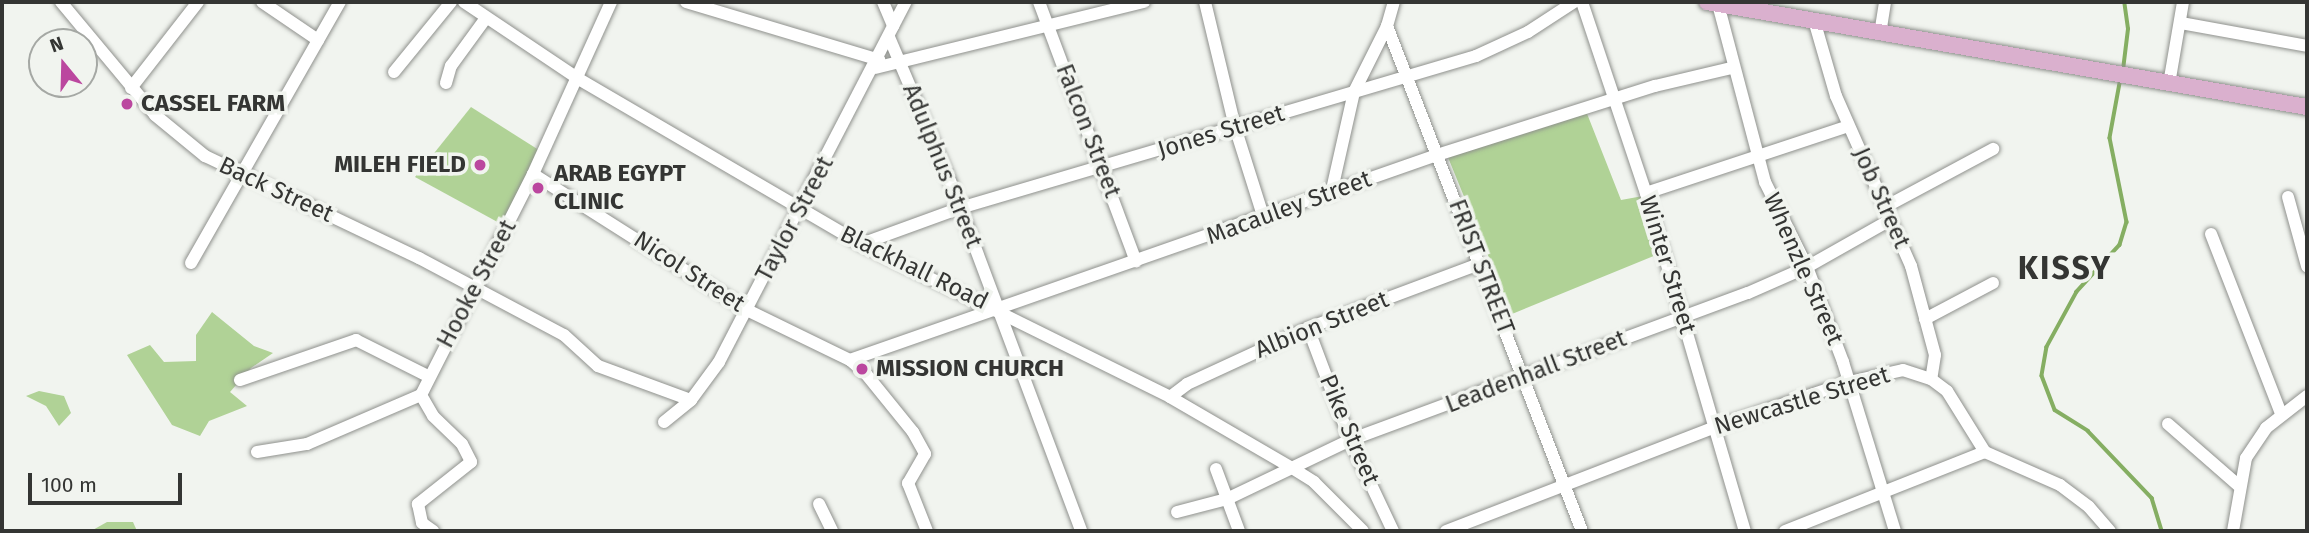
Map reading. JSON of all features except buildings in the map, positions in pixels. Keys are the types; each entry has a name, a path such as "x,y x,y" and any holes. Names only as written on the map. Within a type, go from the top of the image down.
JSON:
{"main road":[{"path":"1713,3 2307,107"}],"street":[{"name":"Back Street","path":"61,2 131,89 176,134 241,176 364,231 564,335 598,366 691,400"},
{"path":"131,89 198,2"},
{"path":"262,2 318,40"},
{"path":"191,263 340,2"},
{"path":"394,72 451,2"},
{"name":"Blackhall Road","path":"464,2 578,78 861,244 999,309 1170,397 1292,468 1314,482 1363,531"},
{"name":"Hooke Street","path":"421,395 428,376 477,289 533,174 611,2"},
{"path":"686,2 877,64 901,62 1049,28 1144,2"},
{"name":"Adulphus Street","path":"883,2 901,62 999,309 1081,531"},
{"name":"Taylor Street","path":"664,422 691,400 747,310 877,64 906,2"},
{"name":"Falcon Street","path":"1039,2 1136,261"},
{"path":"1205,2 1235,127 1264,219"},
{"path":"1331,194 1354,92 1387,26 1394,2"},
{"name":"Jones Street","path":"861,244 960,208 1102,169 1494,49 1574,2"},
{"name":"Winter Street","path":"1582,2 1646,193 1745,531"},
{"path":"1880,34 1885,2"},
{"path":"2169,84 2183,2"},
{"name":"Whenzle Street","path":"1713,3 1769,194 1807,267 1849,382 1895,531"},
{"path":"446,83 451,66 486,18"},
{"name":"Job Street","path":"1814,20 1848,126 1911,266 1935,355 1931,379"},
{"path":"2180,23 2307,46"},
{"name":"FRIST STREET","path":"1387,26 1582,531"},
{"name":"Macauley Street","path":"850,360 1264,219 1437,155 1615,99 1732,68"},
{"path":"1646,193 1848,126"},
{"path":"1885,206 1993,149"},
{"name":"Nicol Street","path":"533,174 747,310 850,360 893,404 921,445 925,461 908,483 927,531"},
{"path":"2288,197 2307,266"},
{"name":"Leadenhall Street","path":"1177,512 1227,499 1350,440 1525,379 1807,267 1890,220"},
{"path":"2211,234 2281,414"},
{"name":"Albion Street","path":"1170,397 1187,384 1308,328 1479,264"},
{"path":"1925,319 1993,283"},
{"name":"Pike Street","path":"1308,328 1350,440 1393,531"},
{"path":"240,380 356,340 428,376"},
{"name":"Newcastle Street","path":"1447,531 1716,427 1849,382 1903,370 1931,379"},
{"path":"1931,379 1947,391 1985,452 2060,485 2090,507 2107,531"},
{"path":"257,452 307,444 421,395 433,416 462,444 471,463 418,504 422,523 433,531"},
{"path":"2233,531 2238,485 2256,441 2281,414 2307,396"},
{"path":"2168,424 2238,485"},
{"path":"1785,531 1882,495 1985,452"},
{"path":"1216,469 1239,531"},
{"path":"819,504 832,531"}],"green space":[{"path":"1584,106 1621,200 1643,196 1661,253 1512,314 1445,150"},
{"name":"MILEH FIELD","path":"471,107 542,152 503,225 415,177"},
{"path":"212,312 254,346 273,353 251,368 230,392 247,406 209,421 200,436 172,425 127,355 150,345 164,362 196,361 196,335"},
{"path":"39,391 64,396 71,413 59,426 46,406 26,396"},
{"path":"107,522 133,522 137,531 91,531"}],"waterway":[{"path":"2123,70 2128,29 2124,2"},
{"path":"2121,78 2110,138 2127,222 2120,245 2077,292 2047,347 2042,376 2055,410 2088,431 2152,498 2162,531"}],"place":[{"name":"CASSEL FARM","path":"127,104"},
{"name":"MILEH FIELD","path":"480,165"},
{"name":"ARAB EGYPT CLINIC","path":"538,188"},
{"name":"MISSION CHURCH","path":"862,369"}],"district":[{"name":"KISSY","path":"2065,268"}]}
